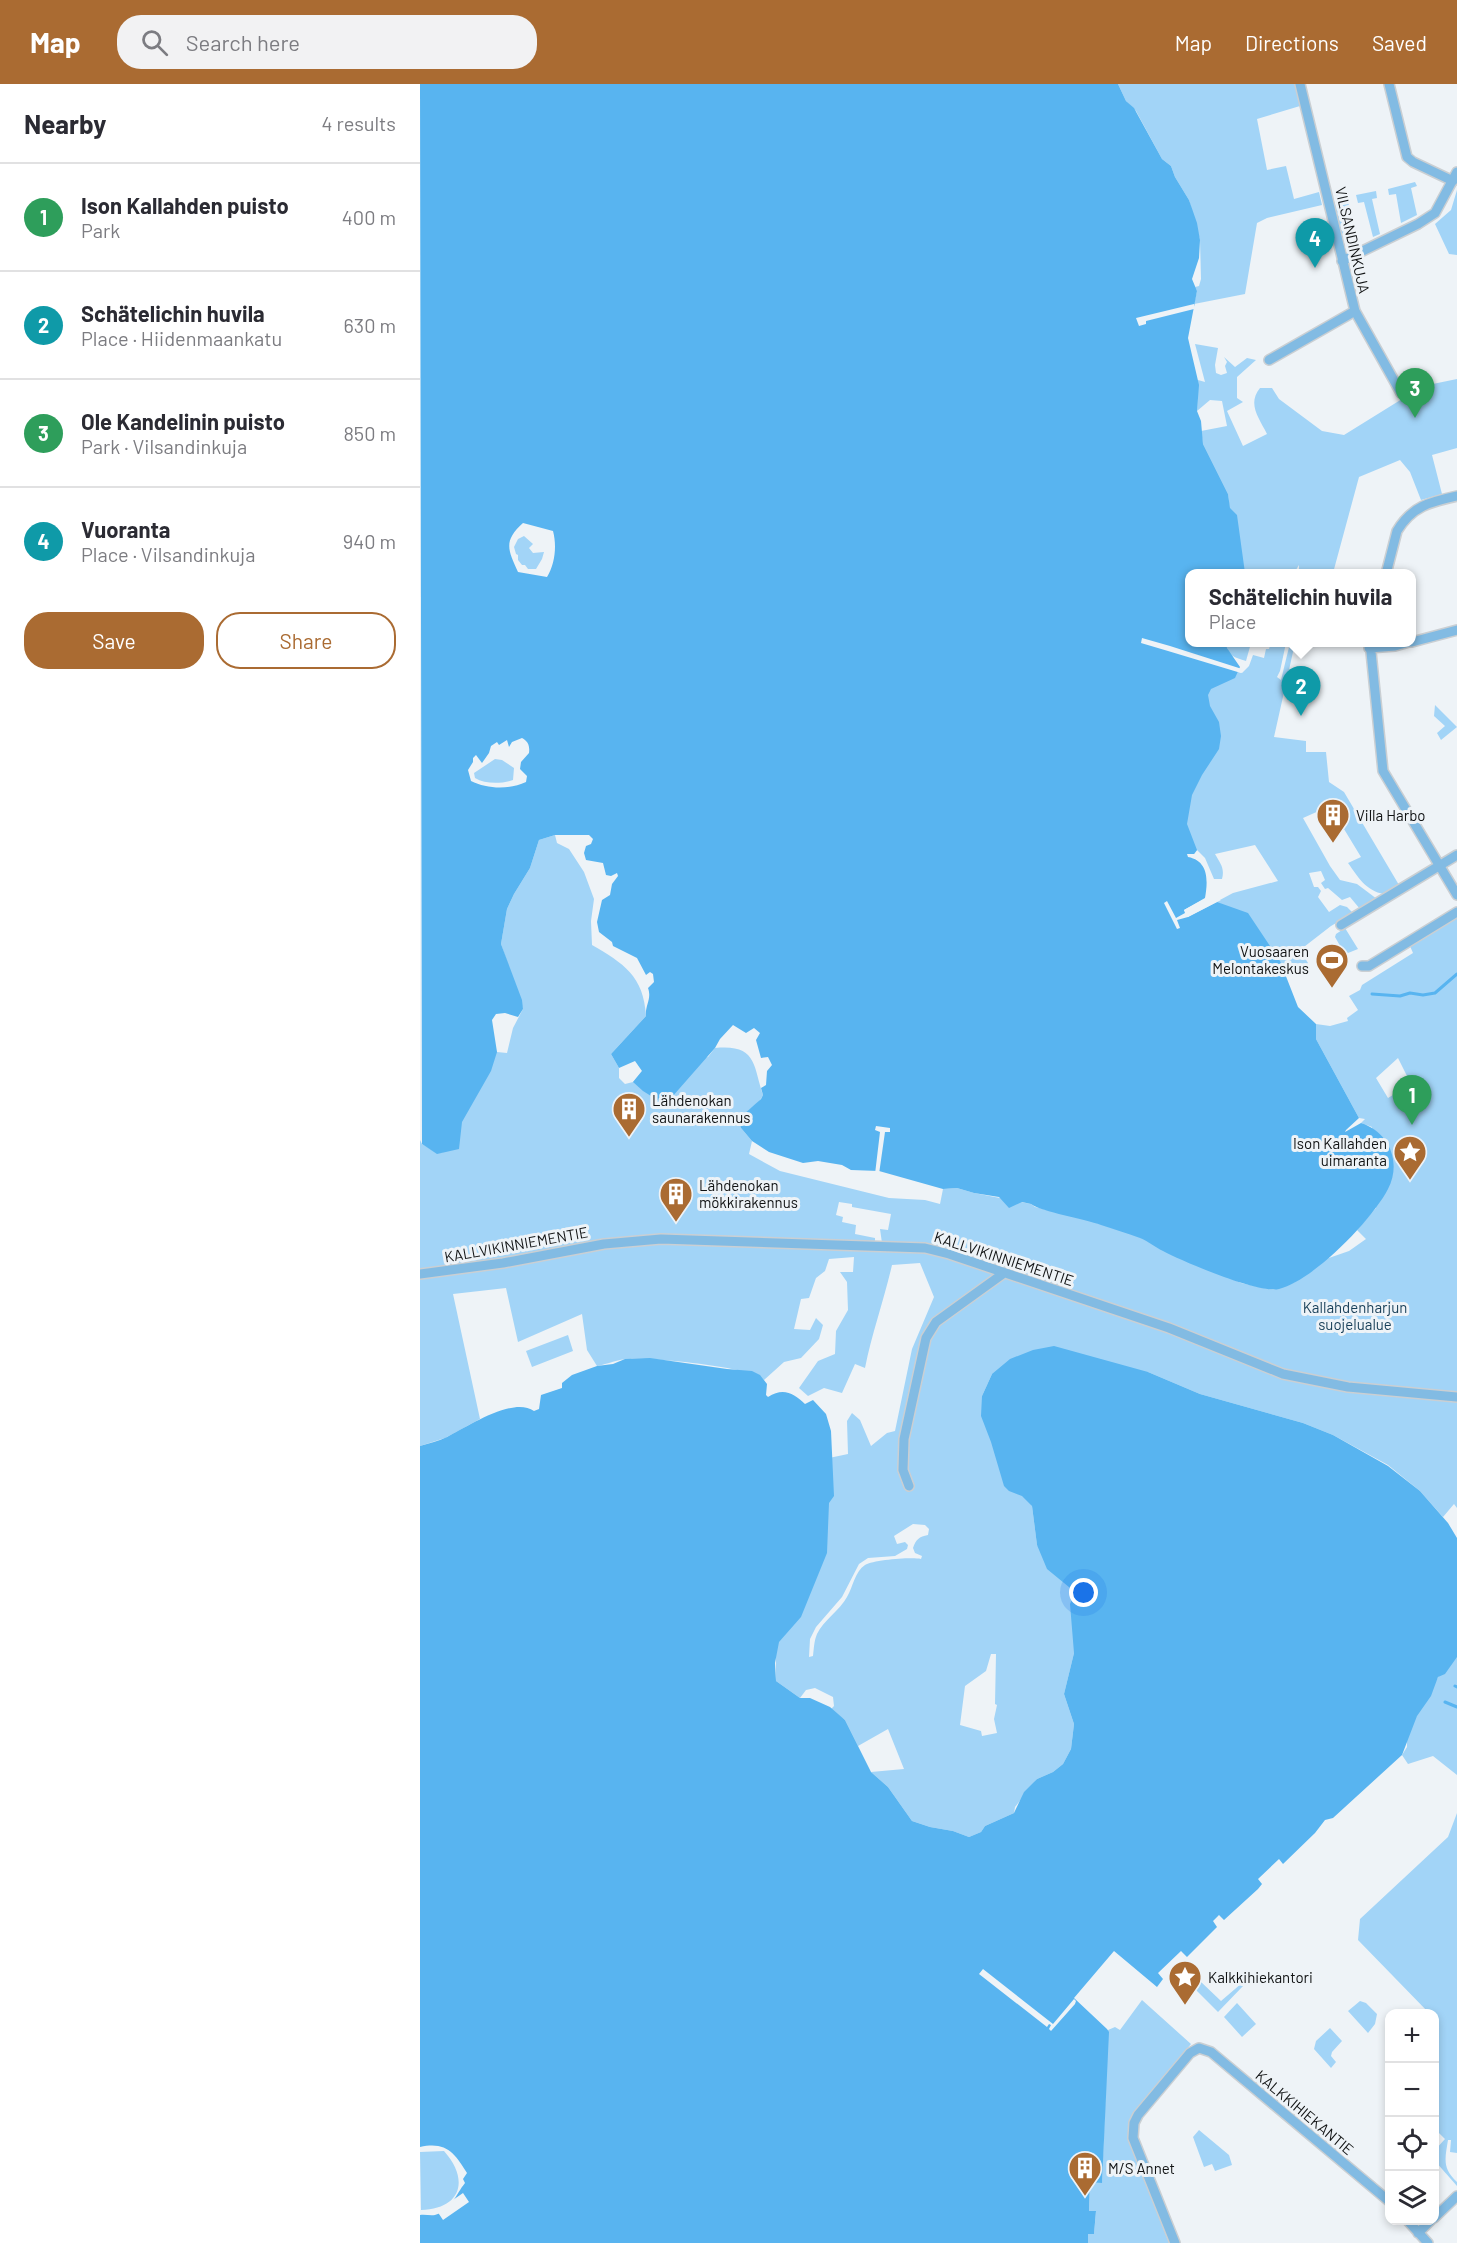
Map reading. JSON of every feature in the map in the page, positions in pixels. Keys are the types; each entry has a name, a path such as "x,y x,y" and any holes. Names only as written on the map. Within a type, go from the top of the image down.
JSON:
{"street":[{"name":"VILSANDINKUJA","path":"1300,84 1355,311 1401,393"},
{"path":"1342,261 1418,224 1435,213 1455,177 1413,162 1407,157 1389,84"},
{"path":"1269,360 1355,311"},
{"path":"1387,569 1400,526 1420,506 1457,496"},
{"path":"1416,640 1457,630"},
{"path":"1369,647 1383,771 1457,895"},
{"path":"1341,925 1457,855"},
{"path":"1362,966 1369,966 1457,912"},
{"name":"KALLVIKINNIEMENTIE","path":"420,1274 503,1263 604,1244 661,1239 924,1248 1004,1272 1169,1328 1282,1374 1348,1387 1457,1397"},
{"path":"909,1486 903,1470 904,1439 926,1338 936,1322 1004,1272"},
{"name":"KALKKIHIEKANTIE","path":"1175,2243 1133,2138 1133,2128 1143,2109 1190,2053 1200,2048 1211,2052 1385,2199"},
{"path":"1439,2213 1457,2196"},
{"path":"1411,2225 1428,2243"},
{"path":"1418,2233 1427,2225"}],"green space":[{"path":"1118,84 1295,84 1300,106 1257,119 1267,170 1286,166 1294,199 1319,192 1322,205 1267,218 1257,223 1245,294 1194,304 1197,291 1195,287 1199,286 1201,279 1200,240 1189,200 1171,166 1162,159 1136,111 1126,101"},
{"path":"1415,182 1417,186 1411,188 1417,215 1401,223 1396,194 1389,195 1388,189"},
{"path":"1457,190 1457,255 1449,254 1435,224 1451,210"},
{"path":"1376,191 1377,198 1372,199 1380,234 1373,237 1364,202 1358,203 1356,195"},
{"path":"1347,198 1349,206 1343,208 1352,243 1348,244 1343,241 1334,207 1338,200"},
{"path":"1195,344 1218,348 1215,365 1216,373 1221,375 1227,373 1225,366 1227,362 1224,357 1235,367 1247,358 1256,360 1237,377 1237,398 1243,402 1227,411 1243,446 1267,434 1254,405 1260,388 1272,388 1279,399 1322,431 1344,435 1423,386 1457,379 1457,448 1432,455 1442,494 1421,500 1410,472 1400,460 1359,477 1334,569 1299,569 1299,565 1296,569 1236,569 1228,494 1203,444 1201,431 1227,426 1222,401 1210,400 1197,411 1198,380 1205,382"},
{"path":"524,536 533,544 529,548 533,553 544,552 536,569 528,569 518,560 514,547 518,539"},
{"path":"1227,647 1250,647 1246,661 1238,659"},
{"path":"1270,647 1285,647 1277,677 1281,680 1289,647 1294,647 1274,737 1306,741 1306,752 1326,752 1329,782 1344,792 1399,885 1384,894 1367,887 1359,878 1348,863 1361,857 1330,806 1303,818 1340,880 1357,884 1377,899 1360,909 1350,897 1342,900 1328,888 1325,889 1321,883 1325,880 1321,871 1309,873 1314,887 1318,887 1321,891 1318,897 1329,912 1340,905 1347,907 1353,913 1331,926 1300,950 1308,963 1297,972 1291,973 1283,973 1188,917 1233,893 1278,881 1255,845 1215,854 1222,866 1223,875 1222,879 1214,879 1205,858 1197,850 1194,854 1186,854 1147,765 1200,660 1242,673 1249,666 1253,655 1264,658 1266,649"},
{"path":"1435,705 1457,727 1441,740 1437,733 1445,726 1434,716"},
{"path":"495,759 502,760 514,768 513,780 493,783 475,778 474,773"},
{"name":"Kallahdenharjun suojelualue","path":"555,835 557,843 569,849 584,872 594,899 591,921 592,945 630,972 641,991 646,1016 611,1054 619,1068 619,1078 625,1084 633,1082 642,1071 708,1057 715,1048 739,1049 751,1059 763,1095 747,1111 741,1128 752,1141 749,1154 780,1171 889,1198 925,1200 940,1204 943,1189 957,1188 1031,1204 1137,1236 1241,1283 1273,1290 1295,1282 1326,1259 1349,1251 1366,1239 1357,1230 1376,1208 1372,1127 1361,1123 1365,1119 1359,1118 1316,1039 1316,1024 1330,1026 1348,1021 1347,1018 1358,1010 1349,996 1360,990 1362,985 1413,953 1410,946 1457,917 1457,1508 1454,1504 1443,1517 1420,1491 1388,1465 1333,1435 1303,1423 1200,1394 1148,1372 992,1374 982,1396 1032,1506 1037,1545 1076,1592 1074,1653 1064,1694 1074,1724 1071,1749 1063,1764 1053,1772 1037,1779 1015,1807 1014,1813 985,1826 981,1832 969,1837 912,1821 888,1787 871,1772 904,1769 888,1729 858,1746 845,1720 831,1709 834,1706 833,1697 815,1688 806,1690 800,1698 776,1681 776,1657 771,1643 829,1458 848,1454 847,1421 852,1413 860,1420 871,1446 887,1433 895,1431 912,1349 934,1297 920,1263 892,1265 865,1368 855,1364 842,1393 824,1388 808,1396 799,1388 818,1361 835,1354 836,1331 848,1310 847,1282 840,1272 853,1272 854,1257 829,1259 825,1271 816,1278 809,1298 801,1299 794,1329 810,1330 816,1318 823,1325 819,1339 801,1358 784,1362 764,1380 742,1371 678,1361 625,1359 597,1366 587,1350 582,1314 518,1342 506,1288 453,1294 480,1419 445,1438 420,1446 420,1140 422,1144 437,1153 442,1153 489,1046 497,1052 507,1053 513,1028 523,1009 501,944 507,909 530,868 539,840","holes":["1398,1058 1411,1084 1388,1098 1376,1078","839,1202 852,1204 852,1207 891,1214 888,1230 880,1229 882,1243 875,1243 875,1238 855,1234 856,1225 842,1222 843,1217 836,1215","913,1524 925,1525 929,1529 928,1535 918,1539 913,1548 915,1553 922,1556 921,1559 884,1560 870,1563 862,1568 856,1575 844,1602 817,1634 813,1656 809,1657 810,1639 816,1627 842,1597 859,1564 868,1558 895,1556 907,1549 908,1545 905,1542 897,1544 894,1536","991,1654 996,1654 995,1704 997,1705 994,1719 997,1733 982,1736 981,1731 960,1725 965,1686 986,1671"]},
{"path":"1345,928 1358,949 1348,953 1343,951 1335,937"},
{"path":"568,1335 573,1351 532,1367 526,1351"},
{"path":"1457,1643 1457,1775 1433,1756 1408,1764 1402,1755 1407,1747 1407,1733"},
{"path":"1457,1813 1457,2153 1450,2152 1451,2140 1448,2140 1446,2158 1447,2168 1457,2182 1457,2186 1439,2166 1439,2146 1445,2139 1439,2133 1439,2009 1425,2009 1358,1940 1360,1919 1448,1837"},
{"path":"1200,1981 1221,2001 1242,1983 1244,1985 1218,2012 1193,1987"},
{"path":"1142,2000 1191,2044 1134,2112 1128,2125 1129,2140 1169,2243 1088,2243 1088,2234 1094,2234 1096,2212 1089,2211 1090,2182 1102,2182 1108,2030 1115,2027 1120,2030"},
{"path":"1360,2001 1366,2003 1377,2014 1375,2024 1368,2033 1348,2011"},
{"path":"1237,2003 1256,2024 1242,2037 1224,2017"},
{"path":"1330,2028 1342,2041 1332,2052 1331,2056 1336,2062 1331,2068 1314,2049 1316,2041"},
{"path":"1199,2130 1229,2155 1232,2165 1215,2171 1212,2164 1204,2167 1193,2137"},
{"path":"444,2151 457,2172 459,2182 457,2191 453,2199 445,2204 421,2210 420,2152"}],"shaded area":[{"path":"420,84 1118,84 1162,159 1171,166 1189,200 1197,223 1200,240 1199,258 1192,279 1197,291 1188,338 1199,385 1197,411 1201,421 1203,444 1228,494 1230,508 1237,515 1244,569 1185,569 1185,647 1227,647 1240,667 1235,678 1211,689 1208,695 1210,706 1219,722 1221,736 1219,749 1192,795 1187,824 1197,850 1194,854 1187,854 1188,857 1200,863 1206,873 1206,892 1205,898 1184,910 1188,917 1217,902 1248,913 1280,961 1298,1007 1316,1024 1316,1039 1359,1118 1345,1132 1361,1123 1379,1133 1390,1149 1394,1169 1388,1189 1380,1202 1356,1232 1325,1262 1293,1283 1279,1289 1269,1289 1255,1287 1204,1269 1135,1236 1044,1210 1031,1204 1022,1202 1009,1208 999,1197 957,1188 943,1189 879,1171 851,1170 842,1165 818,1161 803,1163 769,1152 752,1141 741,1128 740,1122 744,1114 761,1099 763,1095 761,1088 766,1085 767,1071 772,1065 768,1057 761,1058 756,1040 760,1033 754,1028 746,1033 733,1025 672,1097 659,1101 633,1082 642,1071 635,1061 619,1068 611,1054 646,1016 648,988 654,982 653,974 650,972 646,975 637,958 613,946 612,942 599,932 597,922 602,900 610,895 612,884 618,876 617,873 611,876 606,875 603,863 586,860 584,853 586,846 591,844 593,839 589,835 555,835 539,840 530,868 507,909 501,944 522,1000 523,1009 518,1017 505,1013 496,1014 492,1020 497,1052 491,1071 462,1122 459,1149 437,1154 422,1144","holes":["523,523 553,531 554,555 547,577 518,572 509,546 512,535 517,529","522,738 527,742 529,753 521,762 520,769 527,776 526,782 498,787 484,786 471,781 468,770 476,755 482,763 491,746 497,742 499,745 507,740 509,747 512,742"]},
{"path":"1054,1346 1148,1372 1200,1394 1303,1423 1333,1435 1388,1466 1420,1491 1448,1523 1457,1538 1457,1657 1445,1674 1438,1677 1431,1696 1417,1716 1402,1755 1333,1818 1325,1820 1283,1864 1279,1859 1258,1879 1262,1884 1258,1889 1224,1920 1219,1915 1213,1921 1217,1927 1187,1957 1181,1951 1158,1973 1163,1979 1157,1987 1114,1951 1074,1998 1109,2032 1102,2183 1090,2182 1089,2211 1096,2211 1094,2234 1088,2234 1088,2243 420,2243 420,2215 435,2215 445,2210 465,2183 463,2179 467,2173 454,2155 444,2148 420,2147 420,1446 444,1438 503,1410 514,1407 525,1407 534,1411 539,1409 541,1395 562,1388 562,1383 572,1375 625,1359 650,1358 752,1371 760,1375 767,1384 766,1395 768,1397 783,1392 792,1394 805,1404 813,1400 826,1414 831,1431 834,1496 829,1503 827,1553 801,1617 779,1642 775,1663 776,1681 800,1698 810,1698 830,1707 845,1720 871,1772 888,1787 912,1821 969,1837 981,1832 985,1826 1014,1813 1024,1792 1037,1779 1053,1772 1063,1764 1071,1749 1074,1724 1064,1694 1074,1653 1070,1604 1075,1592 1047,1569 1037,1545 1032,1506 1022,1496 1009,1491 1004,1486 981,1416 982,1396 992,1374 1010,1359 1033,1350"}],"pier":[{"path":"1194,304 1194,309 1146,321 1146,324 1139,326 1136,318"},
{"path":"1142,638 1242,669 1241,673 1141,643"},
{"path":"1208,897 1207,900 1188,911 1189,913 1216,899 1221,900 1188,917 1177,920 1180,928 1177,929 1164,903 1167,901 1176,918 1185,913 1184,910"},
{"path":"876,1126 890,1128 890,1132 885,1132 879,1174 875,1174 880,1132 875,1130"},
{"path":"983,1969 1053,2024 1074,1999 1075,2004 1051,2031 1049,2029 1051,2025 1047,2027 979,1974"},
{"path":"463,2193 469,2202 443,2220 437,2211"}],"waterway":[{"path":"1372,994 1400,996 1410,993 1423,995 1435,993 1457,974"},
{"path":"1445,1702 1457,1707"}],"place":[{"name":"Vuoranta","path":"1315,268"},
{"name":"Ole Kandelinin puisto","path":"1415,418"},
{"name":"Schätelichin huvila","path":"1301,716"},
{"name":"Villa Harbo","path":"1333,844"},
{"name":"Vuosaaren Melontakeskus","path":"1332,989"},
{"name":"Ison Kallahden puisto","path":"1412,1125"},
{"name":"Lähdenokan saunarakennus","path":"629,1138"},
{"name":"Ison Kallahden uimaranta","path":"1410,1181"},
{"name":"Lähdenokan mökkirakennus","path":"676,1223"},
{"name":"Kalkkihiekantori","path":"1185,2006"},
{"name":"M/S Annet","path":"1085,2197"}]}
